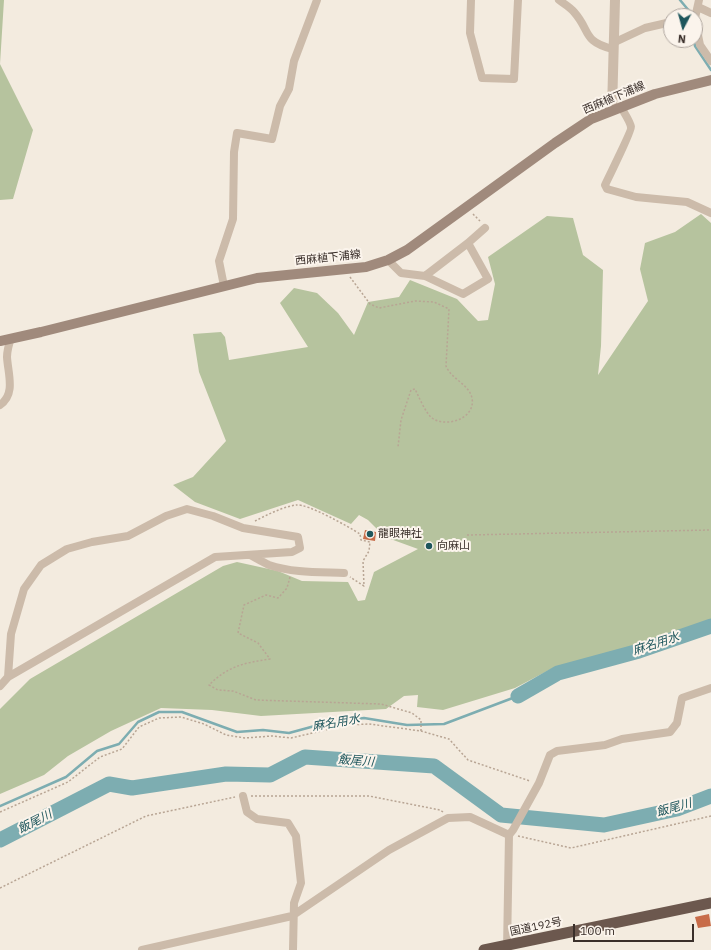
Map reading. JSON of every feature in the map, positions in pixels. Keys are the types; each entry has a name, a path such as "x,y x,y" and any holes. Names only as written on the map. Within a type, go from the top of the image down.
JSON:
{"highway":[{"name":"国道192号","path":"484,950 507,948 711,903"}],"main road":[{"name":"西麻植下浦線","path":"0,340 41,332 224,286 277,276 366,267 388,260 408,250 463,209 591,119 655,94 711,80"}],"street":[{"path":"224,286 219,261 233,219 234,152 237,133 272,139 280,106 289,89 294,61 317,0"},
{"path":"471,0 470,34 482,78 514,79 518,0"},
{"path":"559,0 573,11 589,37 598,45 612,46 645,28 663,24"},
{"path":"615,0 612,46 617,109 631,127 630,135 618,156 605,185 607,188 636,197 687,202 711,213"},
{"path":"698,4 711,13"},
{"path":"702,48 711,61"},
{"path":"425,276 468,243 484,228"},
{"path":"388,260 401,273 425,276 463,294 488,279 468,243"},
{"path":"0,404 7,400 10,391 7,355 11,338"},
{"path":"0,686 8,677 216,557 292,552 300,548 298,537 243,528 213,516 186,509 166,516 128,536 92,542 67,549 41,565 24,589 11,634 8,677"},
{"path":"249,555 269,565 293,569 344,573"},
{"path":"507,948 511,833 538,785 550,755 557,751 605,745 622,739 670,732 677,723 682,698 711,688"},
{"path":"243,796 247,812 256,818 288,823 296,836 301,883 294,903 292,916 293,950"},
{"path":"142,950 292,916 389,850 448,818 470,817 511,833"}],"path":[{"path":"463,209 474,214 484,228"},
{"path":"344,270 370,304 379,308 415,302 434,302 449,309 446,366 448,373 470,392 472,401 468,414 457,422 443,422 431,417 415,389 411,390 402,420 398,447"},
{"path":"243,528 268,514 297,504 311,509 360,534 361,540 370,542 369,551 363,561 364,586 344,573"},
{"path":"466,535 711,530"},
{"path":"293,569 287,588 278,598 266,595 244,605 238,633 258,643 270,659 241,663 219,674 209,684 218,690 233,691 256,700 381,704 412,713 421,720 421,731"},
{"path":"0,812 68,782 100,757 122,749 139,727 159,718 181,717 204,724 226,734 245,738 272,736 291,738 347,725 369,724 421,731 449,739 468,760 538,785"},
{"path":"0,888 146,816 243,796 369,796 440,810 448,818"},
{"path":"511,833 571,848 711,816"}],"green space":[{"path":"0,0 4,0 0,64"},
{"path":"0,64 33,130 13,199 0,200"},
{"path":"701,214 711,223 711,621 649,642 551,669 515,688 443,710 417,707 418,695 404,696 386,709 261,716 212,710 161,708 111,731 68,756 44,775 0,794 0,709 30,679 223,566 237,562 278,571 302,581 348,582 358,601 365,600 374,572 418,549 385,537 368,520 359,515 351,524 298,500 240,519 195,502 173,485 193,477 226,441 199,372 193,334 221,332 225,337 229,360 308,347 280,303 294,288 317,293 338,313 354,335 368,302 399,297 410,280 457,299 478,321 488,320 495,284 488,257 547,216 573,218 583,255 603,270 601,346 598,375 648,301 640,269 645,243 675,232"}],"building":[{"path":"365,530 376,532 375,541 363,539"},
{"path":"709,914 711,926 698,928 695,917"}],"waterway":[{"path":"680,0 687,8"},
{"path":"696,48 711,70"},
{"name":"麻名用水","path":"518,696 558,673 639,651 711,626"},
{"name":"麻名用水","path":"0,806 66,777 97,751 119,744 138,722 159,712 182,712 237,732 263,730 289,733 322,724 364,718 407,725 444,724 518,696"},
{"name":"飯尾川","path":"0,840 109,784 132,788 226,774 270,775 305,757 434,766 501,815 604,825 677,809 711,796"}],"place":[{"name":"龍眼神社","path":"370,534"},
{"name":"向麻山","path":"429,546"}]}
